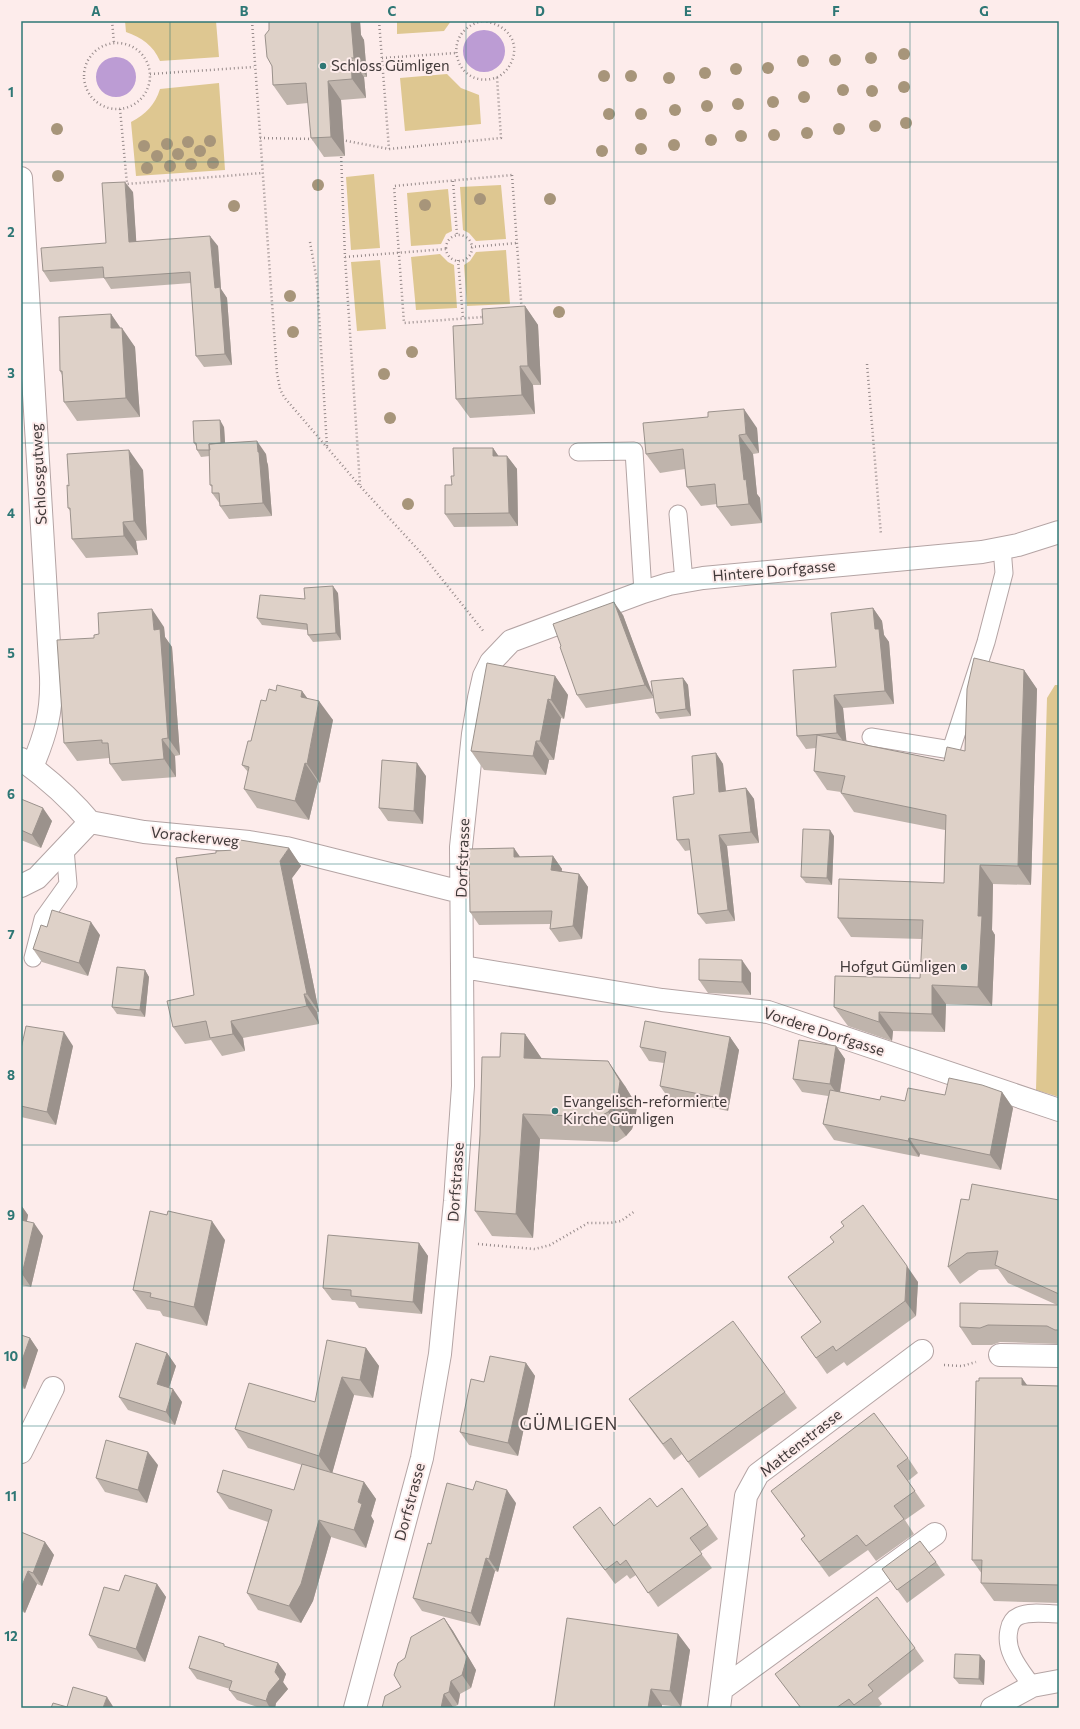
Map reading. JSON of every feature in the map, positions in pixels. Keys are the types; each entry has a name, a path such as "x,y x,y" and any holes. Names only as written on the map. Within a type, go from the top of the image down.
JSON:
{"street":[{"name":"Schlossgutweg","path":"21,178 51,677 50,712 42,744 26,763"},
{"name":"Hintere Dorfgasse","path":"501,652 511,641 643,592 684,581 711,577 946,556 1002,548 1059,532"},
{"name":"Dorfstrasse","path":"355,1708 422,1458 440,1354 451,1242 463,1086 461,847 478,698 484,676 491,662 501,652"},
{"path":"21,886 37,878 90,822 75,804 47,778 26,763"},
{"name":"Vorackerweg","path":"90,822 144,832 249,842 286,848 461,892"},
{"name":"Vordere Dorfgasse","path":"462,967 662,1000 768,1012 1059,1110"},
{"name":"Mattenstrasse","path":"721,1698 746,1496 758,1474 922,1351"},
{"path":"1000,1356 1059,1356"},
{"path":"21,1452 53,1388"},
{"name":"Mattenstrasse","path":"721,1698 935,1534"},
{"path":"992,1708 1032,1686 1059,1681"}],"lane":[{"path":"578,452 634,450 643,592"},
{"path":"678,514 684,581"},
{"path":"871,737 951,750 986,642 1004,573 1002,548"},
{"path":"32,958 43,919 68,884 65,849"},
{"path":"1032,1686 1011,1654 1007,1637 1010,1623 1019,1616 1033,1613 1059,1614"}],"path":[{"path":"112,21 114,43"},
{"path":"252,21 254,67 278,381 284,397 360,486 422,554 501,652"},
{"path":"379,21 389,149"},
{"path":"492,21 507,31 512,39 514,48 513,56 510,65 505,72 488,80 479,79 471,76 458,63 456,45 459,36 465,28 473,23 492,21"},
{"path":"114,43 128,45 140,53 146,60 150,74 146,90 141,99 132,105 120,109 102,105 93,99 87,90 84,80 87,64 95,51 114,43"},
{"path":"382,58 456,53"},
{"path":"150,74 254,67"},
{"path":"360,486 345,257 340,140 389,149 501,138 497,77"},
{"path":"120,109 127,184 262,173"},
{"path":"260,138 318,139"},
{"path":"512,174 522,314 404,322 394,186 453,181 512,174"},
{"path":"453,181 457,235"},
{"path":"457,235 465,237 471,247 469,255 466,258 458,260 450,257 446,250 448,241 457,235"},
{"path":"310,242 317,281 327,448"},
{"path":"471,247 517,243"},
{"path":"345,257 446,250"},
{"path":"458,260 463,318"},
{"path":"867,364 883,562"},
{"path":"451,1242 535,1249 550,1245 588,1223 610,1223 621,1221 635,1211"},
{"path":"940,1365 962,1366"}],"shaded area":[{"path":"125,21 216,21 219,57 160,61 150,46 137,37 126,32"},
{"path":"397,21 451,21 444,31 397,34"},
{"path":"484,30 499,36 505,51 499,66 484,72 469,66 463,51 469,36"},
{"path":"116,57 130,63 136,77 130,91 116,97 102,91 96,77 102,63"},
{"path":"447,74 461,88 479,95 481,124 405,131 400,78"},
{"path":"219,83 225,170 136,176 131,122 141,116 153,104 160,89"},
{"path":"374,174 380,248 351,250 346,177"},
{"path":"501,185 506,239 476,241 469,233 463,230 460,187"},
{"path":"448,189 452,231 446,234 441,244 411,246 407,193"},
{"path":"506,250 510,304 467,306 464,265 470,261 476,252"},
{"path":"440,254 448,262 454,265 457,308 416,310 411,257"},
{"path":"380,260 386,329 357,331 351,262"},
{"path":"1055,685 1059,685 1059,1097 1036,1090 1047,698"}],"building":[{"name":"Schloss Gümligen","path":"269,21 351,21 354,58 351,58 352,79 328,81 331,137 311,138 306,83 273,85 272,66 267,57 265,35 269,30"},
{"path":"125,182 129,242 210,236 215,288 220,287 225,354 196,356 190,272 104,278 103,267 43,271 41,248 106,243 102,183"},
{"path":"525,306 528,366 520,366 522,395 456,399 453,326 483,324 482,309"},
{"path":"111,314 111,328 122,328 126,398 64,402 62,371 60,371 59,317"},
{"path":"744,409 746,434 739,435 744,480 746,479 749,504 717,507 715,484 687,487 683,449 646,454 643,423 708,417 708,412"},
{"path":"220,420 221,443 209,444 210,450 197,450 196,443 194,443 193,421"},
{"path":"257,441 263,503 220,506 219,493 212,493 212,485 210,485 209,444"},
{"path":"453,448 493,448 493,456 507,456 509,513 445,514 445,485 452,485 451,476 454,476"},
{"path":"129,450 134,521 123,522 124,536 72,539 70,508 68,508 67,485 69,486 67,454"},
{"path":"333,586 336,633 308,635 307,624 257,618 260,595 305,599 304,588"},
{"path":"614,602 645,685 577,695 553,624"},
{"path":"873,608 875,629 879,629 885,691 834,695 837,733 797,736 793,670 836,667 831,613"},
{"path":"152,609 154,630 160,629 168,738 162,739 164,759 110,764 108,743 102,743 102,740 64,743 57,640 94,638 94,635 99,634 98,613"},
{"path":"974,658 1024,670 1018,866 980,865 978,916 982,916 978,987 932,985 932,1014 879,1012 879,1022 834,1007 835,976 920,978 923,920 838,918 839,879 944,883 946,815 841,793 845,776 814,771 817,735 944,761 947,747 965,751 967,689"},
{"path":"487,663 555,676 551,700 548,699 540,741 536,741 533,756 471,751"},
{"path":"683,678 686,709 656,713 651,681"},
{"path":"277,685 302,691 301,697 319,701 307,764 305,763 295,801 244,789 249,767 242,765 248,741 251,741 261,700 266,701 269,689 276,691"},
{"path":"716,753 719,792 746,788 751,832 719,835 728,910 698,914 689,839 677,840 673,797 694,794 692,756"},
{"path":"382,760 417,763 414,811 379,808"},
{"path":"21,799 43,808 32,835 21,830"},
{"path":"803,829 830,830 827,878 801,877"},
{"path":"234,839 289,848 280,861 307,994 304,994 307,1006 231,1021 233,1034 210,1038 206,1021 173,1027 167,1001 194,995 176,858 216,853 216,851 235,850"},
{"path":"514,848 514,857 553,856 551,870 579,874 573,926 550,929 552,911 470,912 469,849"},
{"path":"52,910 91,922 79,963 33,949 41,925 47,927"},
{"path":"699,959 742,960 742,982 699,980"},
{"path":"117,967 145,970 140,1010 112,1007"},
{"path":"645,1021 730,1037 719,1098 660,1086 666,1052 640,1047"},
{"path":"26,1026 64,1032 47,1112 21,1106 21,1049"},
{"path":"501,1033 525,1034 524,1058 608,1061 620,1081 615,1104 608,1112 599,1117 523,1114 516,1214 475,1211 480,1135 482,1057 500,1057"},
{"path":"799,1040 836,1046 830,1084 793,1079"},
{"path":"949,1078 982,1085 1002,1092 990,1155 909,1138 908,1141 823,1124 830,1090 880,1100 881,1096 905,1101 908,1088 945,1095"},
{"path":"972,1184 1059,1200 1059,1294 995,1265 998,1251 967,1253 948,1267 961,1199 969,1200"},
{"path":"863,1205 907,1266 905,1301 836,1351 833,1346 816,1358 801,1337 821,1322 788,1277 834,1242 830,1237 844,1226 841,1222"},
{"path":"150,1211 167,1215 168,1211 212,1221 194,1307 150,1297 151,1293 133,1290"},
{"path":"21,1220 34,1223 22,1274 21,1274"},
{"path":"328,1235 419,1243 413,1302 351,1296 351,1290 323,1288"},
{"path":"960,1303 1059,1305 1059,1330 1055,1330 1047,1326 988,1325 980,1328 960,1327"},
{"path":"733,1321 785,1392 688,1462 671,1438 663,1444 629,1399"},
{"path":"21,1335 30,1338 21,1363"},
{"path":"327,1340 366,1348 360,1380 342,1377 319,1456 235,1429 249,1383 315,1402"},
{"path":"136,1343 167,1353 157,1384 173,1389 166,1412 119,1397"},
{"path":"490,1356 526,1363 508,1443 460,1432 471,1379 484,1382"},
{"path":"979,1378 1022,1378 1022,1385 1059,1386 1059,1585 981,1583 982,1560 972,1560 976,1381 979,1381"},
{"path":"874,1413 908,1458 897,1466 915,1491 894,1506 904,1519 866,1546 857,1535 819,1562 801,1539 805,1536 771,1491"},
{"path":"106,1440 148,1452 138,1490 96,1478"},
{"path":"302,1464 364,1482 358,1502 362,1504 354,1530 319,1520 301,1584 289,1606 247,1593 272,1510 217,1492 223,1470 294,1490"},
{"path":"476,1481 507,1490 489,1559 486,1558 471,1613 413,1598 428,1543 431,1544 447,1483 473,1490"},
{"path":"682,1488 708,1525 690,1538 702,1554 648,1593 626,1560 620,1565 617,1561 605,1570 573,1527 600,1507 614,1526 650,1498 657,1507"},
{"path":"21,1532 45,1542 33,1573 28,1571 21,1588"},
{"path":"920,1541 936,1562 897,1590 882,1569"},
{"path":"125,1575 157,1584 136,1649 89,1635 104,1587 119,1591"},
{"path":"877,1597 915,1648 868,1685 873,1691 854,1705 849,1699 836,1708 801,1708 775,1674"},
{"path":"444,1618 467,1657 462,1675 451,1681 449,1692 444,1694 441,1708 382,1708 385,1696 401,1687 394,1675 398,1663 405,1658 411,1637"},
{"path":"567,1618 678,1634 670,1691 651,1689 648,1708 554,1708"},
{"path":"199,1636 224,1644 224,1646 278,1663 275,1672 280,1679 269,1692 266,1701 229,1690 232,1681 189,1668"},
{"path":"955,1654 980,1655 979,1679 954,1678"},
{"path":"73,1687 107,1697 103,1708 51,1708 53,1703 67,1707"}],"place":[{"name":"Schloss Gümligen","path":"323,66"},
{"name":"Hofgut Gümligen","path":"964,967"},
{"name":"Evangelisch-reformierte Kirche Gümligen","path":"555,1111"}],"district":[{"name":"GÜMLIGEN","path":"569,1424"}]}
